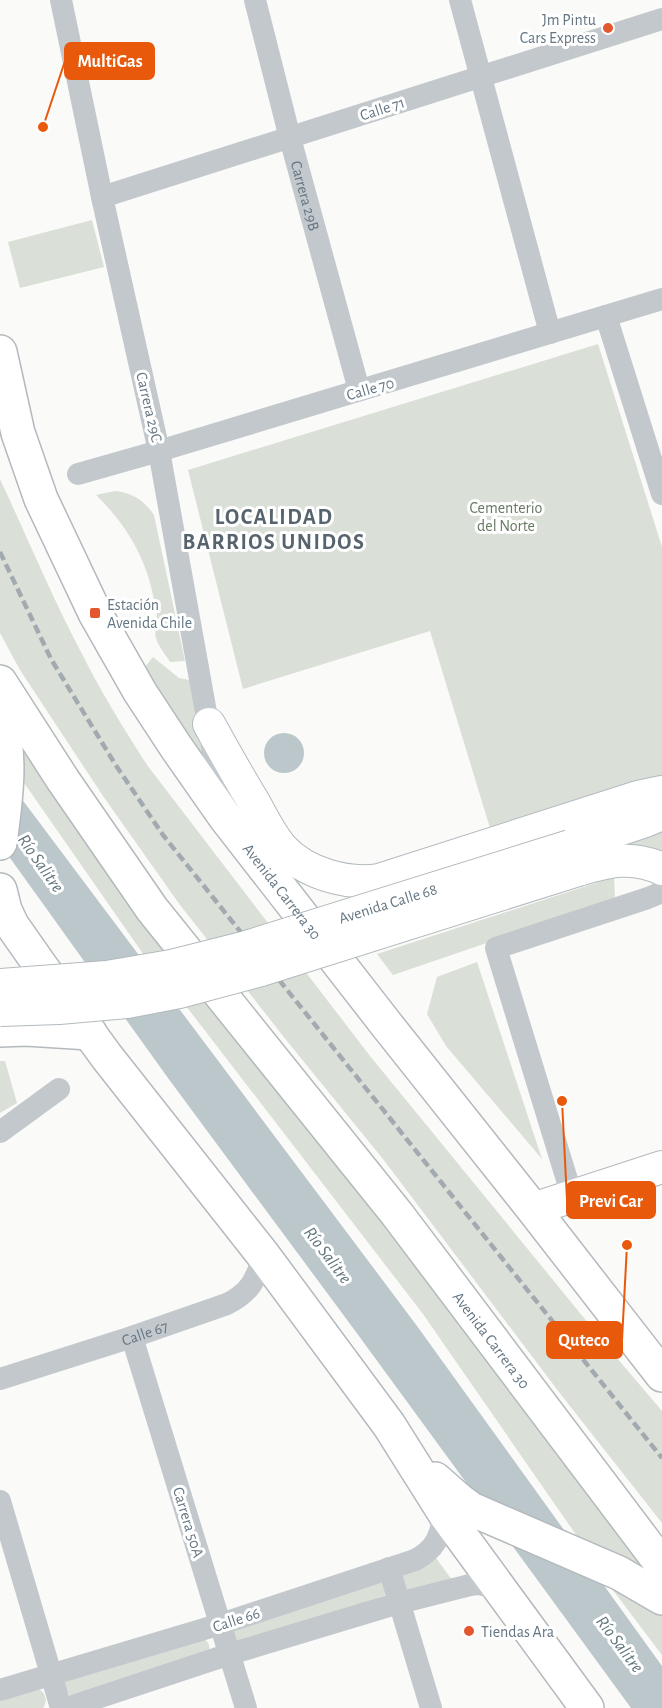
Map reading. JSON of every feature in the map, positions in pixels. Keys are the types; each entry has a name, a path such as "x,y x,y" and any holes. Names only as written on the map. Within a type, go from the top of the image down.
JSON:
{"highway":[{"name":"Avenida Carrera 30","path":"0,352 18,433 32,476 95,613 140,692 225,817 662,1375"},
{"name":"Avenida Carrera 30","path":"0,682 63,780 152,909 397,1214 655,1582"},
{"path":"0,713 5,734 7,766 0,843"},
{"path":"0,890 6,917 90,1033 264,1256 389,1425 445,1514 587,1708"},
{"path":"0,1030 26,1029 90,1033"},
{"path":"389,1425 447,1490 471,1509 618,1573 655,1582"}],"main road":[{"path":"208,724 270,831 283,848 300,863 344,880 364,882 379,880 638,797 662,792"},
{"name":"Avenida Calle 68","path":"0,1010 127,1002 179,992 261,970 574,858 662,814"},
{"name":"Avenida Calle 68","path":"0,985 107,977 171,966 574,858 629,860 651,864 662,869"},
{"path":"533,1209 662,1167"}],"street":[{"name":"Carrera 29C","path":"61,0 159,451 225,817"},
{"name":"Carrera 29B","path":"255,0 359,390"},
{"path":"460,0 550,333"},
{"name":"Calle 71","path":"102,197 662,19"},
{"name":"Calle 70","path":"78,474 662,299"},
{"path":"606,316 662,494"},
{"path":"573,1196 496,948 655,895"},
{"path":"0,1132 59,1089"},
{"name":"Calle 67","path":"0,1379 132,1337 241,1298 250,1287 264,1256"},
{"name":"Carrera 50A","path":"132,1337 246,1708"},
{"path":"0,1501 61,1708"},
{"name":"Calle 66","path":"0,1690 221,1624 415,1560 434,1546 445,1514"},
{"path":"389,1568 431,1708"},
{"name":"Calle 66","path":"67,1708 230,1654 399,1603 470,1584 498,1588"}],"green space":[{"path":"92,220 104,267 20,288 8,242"},
{"name":"Cementerio del Norte","path":"598,344 662,547 662,775 490,828 430,631 243,689 188,470"},
{"path":"0,479 82,654 147,765 370,1056 662,1411 662,1523 562,1396 383,1159 180,905 103,796 20,670 0,633"},
{"path":"115,491 137,498 154,515 185,661 170,662 158,644 155,636 156,607 146,570 126,530 96,495"},
{"path":"153,657 179,678 194,681 207,765 145,667"},
{"path":"18,742 167,953 146,958 20,777"},
{"path":"662,827 662,852 645,847 614,848"},
{"path":"614,877 615,899 393,975 377,954"},
{"path":"477,962 542,1159 446,1046 427,1014 437,977"},
{"path":"205,1000 405,1249 509,1390 657,1579 581,1542 423,1314 186,1006"},
{"path":"0,1061 5,1061 17,1103 0,1113"},
{"path":"436,1558 452,1580 409,1594 400,1576"},
{"path":"603,1577 662,1609 662,1655"},
{"path":"382,1582 389,1594 239,1646 230,1629"},
{"path":"202,1638 209,1644 209,1654 70,1696 64,1685 66,1680"},
{"path":"39,1689 46,1698 43,1708 0,1708 0,1697"}],"water":[{"path":"284,733 292,734 298,739 303,745 303,761 298,767 292,772 284,773 276,772 270,767 265,761 264,753 265,745 270,739 276,734"},
{"name":"Río Salitre","path":"0,770 417,1326 662,1666 662,1708 631,1708 168,1078 0,844"}],"railway":[{"path":"0,552 51,659 115,764 163,835 662,1458"}],"place":[{"name":"Jm Pintu Cars Express","path":"608,28"},
{"name":"MultiGas","path":"43,127"},
{"name":"Estación Avenida Chile","path":"95,613"},
{"name":"Previ Car","path":"562,1101"},
{"name":"Quteco","path":"627,1245"},
{"name":"Tiendas Ara","path":"469,1631"}],"district":[{"name":"LOCALIDAD BARRIOS UNIDOS","path":"274,528"}]}
